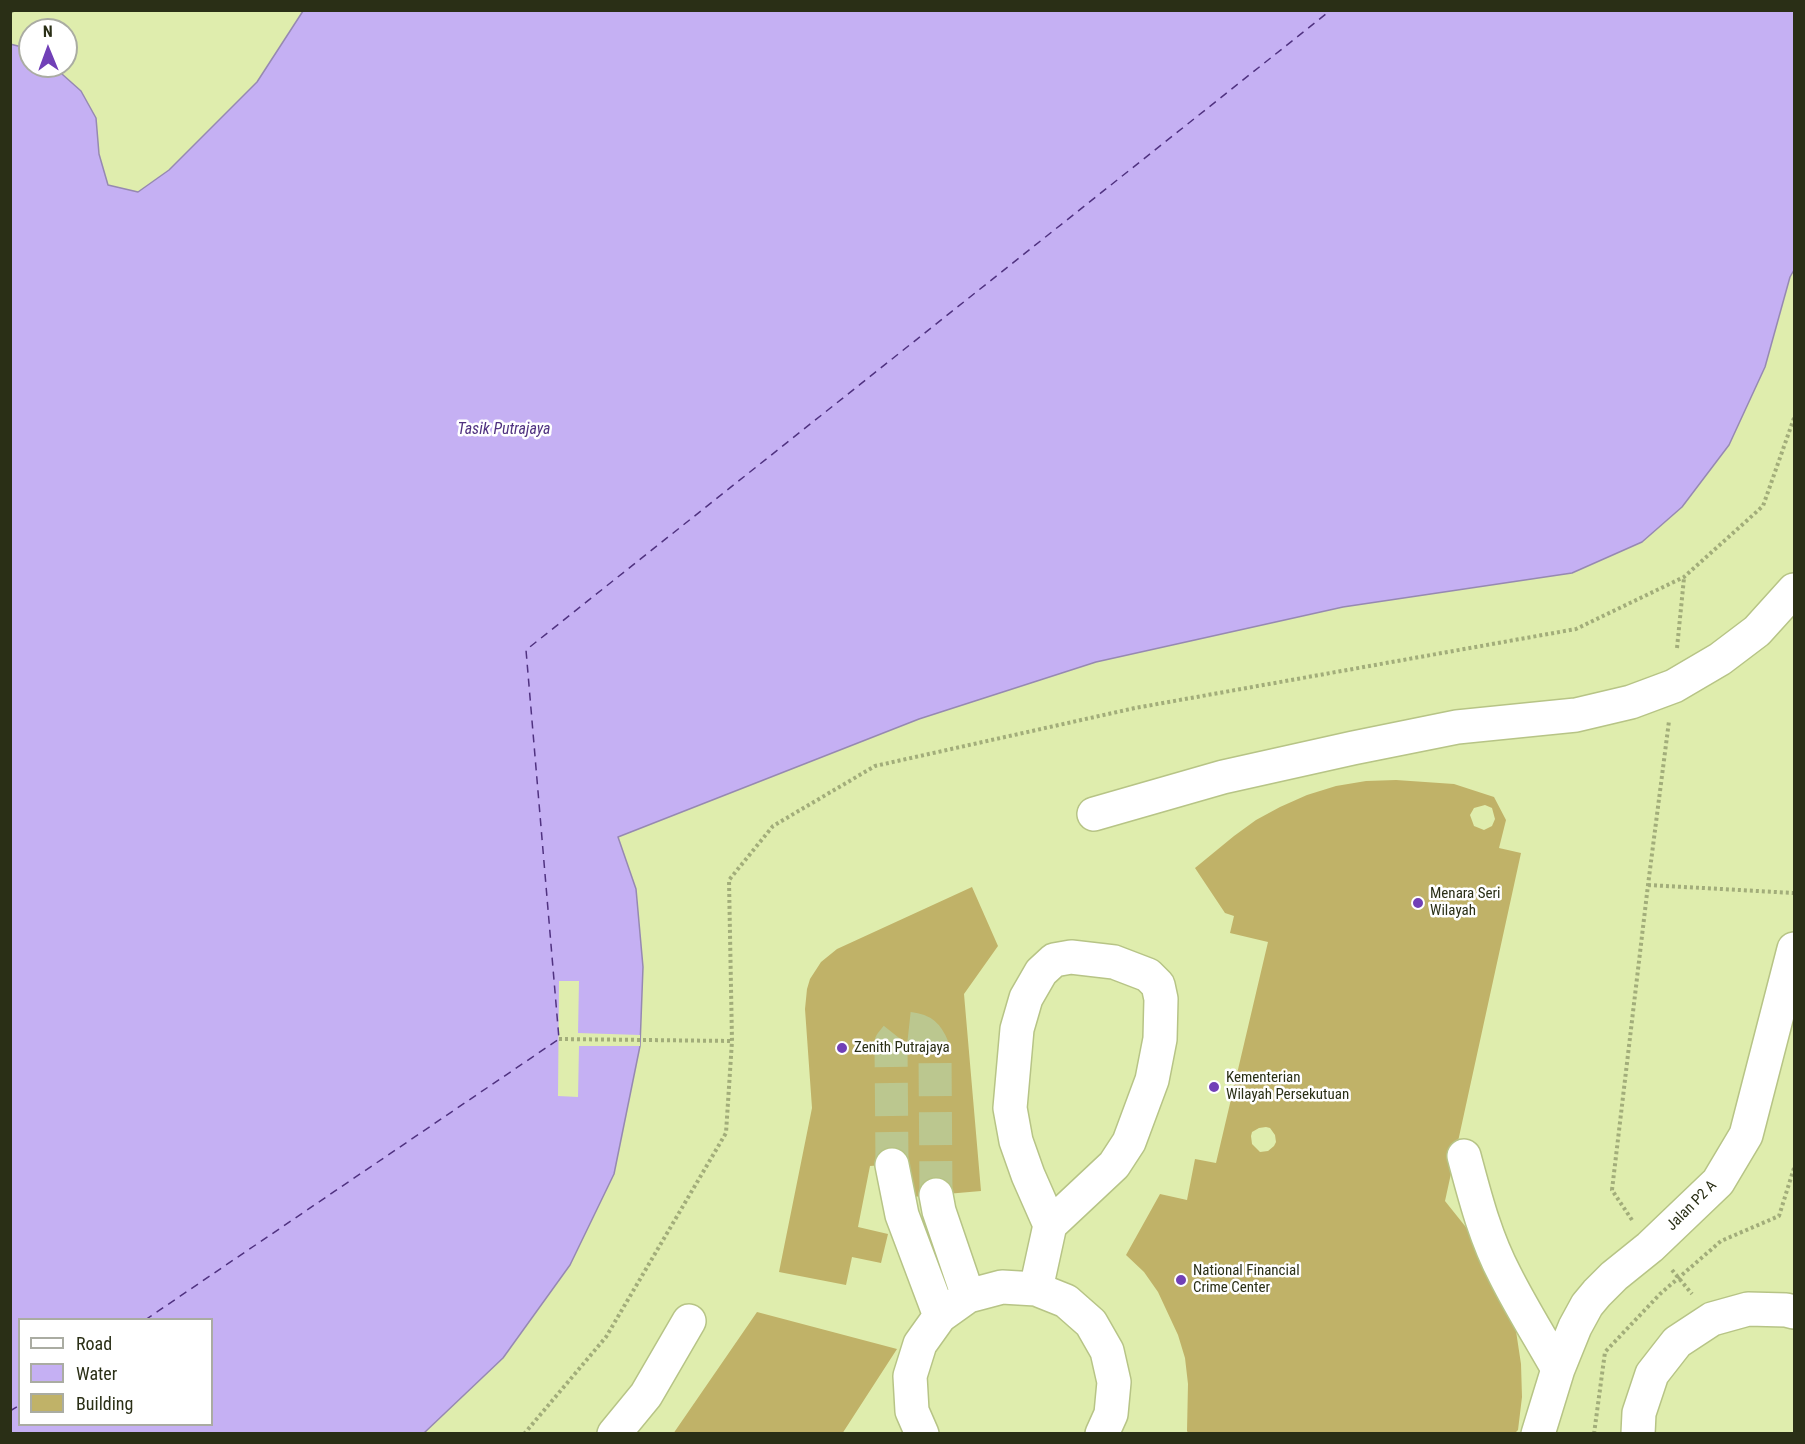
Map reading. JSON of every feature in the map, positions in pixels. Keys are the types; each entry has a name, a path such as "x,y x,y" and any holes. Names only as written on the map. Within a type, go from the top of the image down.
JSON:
{"street":[{"path":"1094,814 1223,777 1288,762 1457,727 1576,715 1631,702 1674,686 1720,659 1757,631 1794,590"},
{"name":"Jalan P2 A","path":"1538,1434 1558,1369 1575,1326 1587,1305 1614,1276 1650,1247 1718,1182 1746,1135 1794,949"},
{"path":"1036,1289 1050,1225 1114,1165 1129,1142 1152,1080 1160,1039 1161,999 1158,985 1148,975 1114,962 1071,957 1054,960 1041,972 1026,998 1017,1029 1010,1108 1016,1141 1050,1225"},
{"path":"1464,1156 1479,1213 1492,1247 1505,1275 1558,1369"},
{"path":"892,1165 902,1215 940,1316"},
{"path":"936,1195 939,1211 968,1296"},
{"path":"922,1434 912,1411 910,1376 920,1344 940,1316 968,1296 1002,1287 1036,1289 1066,1302 1090,1323 1107,1351 1114,1382 1111,1414 1102,1433"},
{"path":"1638,1434 1639,1413 1652,1374 1677,1342 1712,1319 1748,1309 1792,1304"},
{"path":"614,1434 646,1395 689,1321"}],"path":[{"path":"10,12 15,10"},
{"path":"1684,577 1674,686 1612,1190 1650,1247 1679,1277 1712,1319"},
{"path":"1648,885 1794,893"},
{"path":"559,1039 732,1041"},
{"path":"1594,1434 1605,1352 1640,1314 1721,1241 1779,1216 1794,1168"}],"water":[{"name":"Tasik Putrajaya","path":"303,11 1794,11 1794,270 1790,277 1765,367 1729,445 1682,507 1642,542 1572,573 1343,607 1096,662 919,719 618,837 636,889 643,967 640,1046 614,1174 570,1265 503,1358 424,1433 11,1433 10,44 18,46 18,78 66,78 81,91 96,118 99,154 108,185 138,192 169,170 257,82"}],"pier":[{"path":"559,981 579,981 578,1033 640,1035 640,1046 579,1046 578,1097 558,1096"}],"building":[{"path":"1396,780 1454,784 1494,797 1506,820 1499,848 1521,853 1445,1201 1469,1231 1507,1300 1516,1331 1521,1364 1522,1397 1518,1430 1514,1434 1189,1434 1187,1431 1188,1384 1185,1358 1178,1335 1158,1292 1144,1272 1126,1255 1160,1194 1187,1200 1195,1159 1216,1163 1268,942 1230,933 1234,916 1225,913 1195,868 1256,820 1280,807 1336,786 1366,781","holes":["1485,805 1492,808 1495,819 1492,826 1484,830 1474,826 1470,815 1474,808","1266,1127 1270,1128 1275,1135 1276,1142 1268,1151 1260,1152 1252,1144 1251,1136 1252,1132"]},
{"path":"972,887 998,946 964,994 981,1191 912,1197 909,1163 870,1166 858,1227 888,1234 881,1263 852,1257 846,1285 779,1272 812,1108 805,1009 810,979 821,962 837,949"},
{"path":"757,1312 897,1349 842,1434 673,1434"}],"ferry route":[{"path":"148,1318 559,1039 526,650 1331,10"},
{"path":"10,1411 18,1406"}],"tunnel":[{"path":"892,1165 891,1043 903,1028 921,1031 930,1041 935,1053 936,1195"}],"place":[{"name":"Menara Seri Wilayah","path":"1418,903"},
{"name":"Zenith Putrajaya","path":"842,1048"},
{"name":"Kementerian Wilayah Persekutuan","path":"1214,1087"},
{"name":"National Financial Crime Center","path":"1181,1280"}]}
